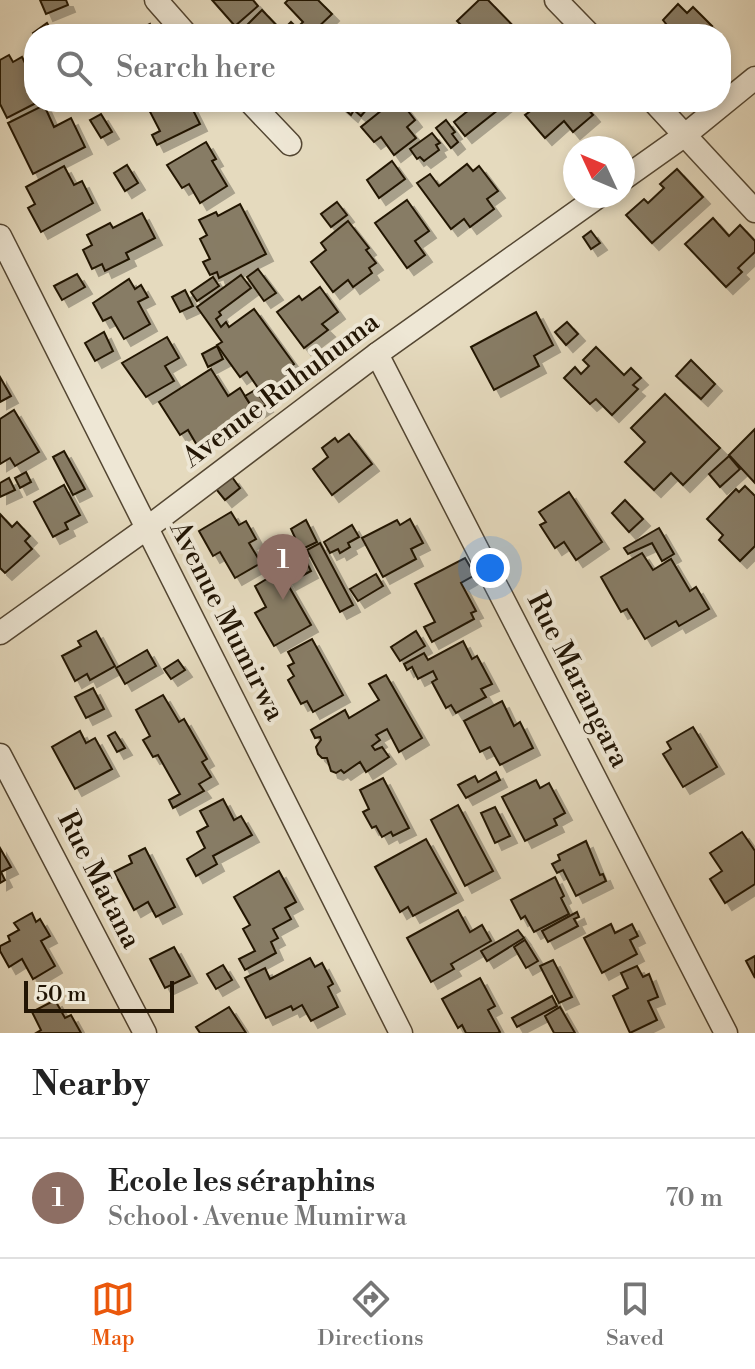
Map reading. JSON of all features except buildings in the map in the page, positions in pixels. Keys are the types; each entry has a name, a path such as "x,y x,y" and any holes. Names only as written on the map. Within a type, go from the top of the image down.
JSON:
{"street":[{"path":"156,0 177,24"},
{"path":"556,0 579,24"},
{"path":"731,98 755,78"},
{"path":"260,112 290,144"},
{"path":"663,112 755,211"},
{"path":"635,170 713,112"},
{"name":"Avenue Ruhuhuma","path":"0,633 147,528 377,354 582,208"},
{"name":"Avenue Mumirwa","path":"0,236 8,272 147,528 401,1033"},
{"name":"Rue Marangara","path":"377,354 726,1033"},
{"name":"Rue Matana","path":"0,755 145,1033"}],"place":[{"name":"Ecole les séraphins","path":"283,600"}]}
